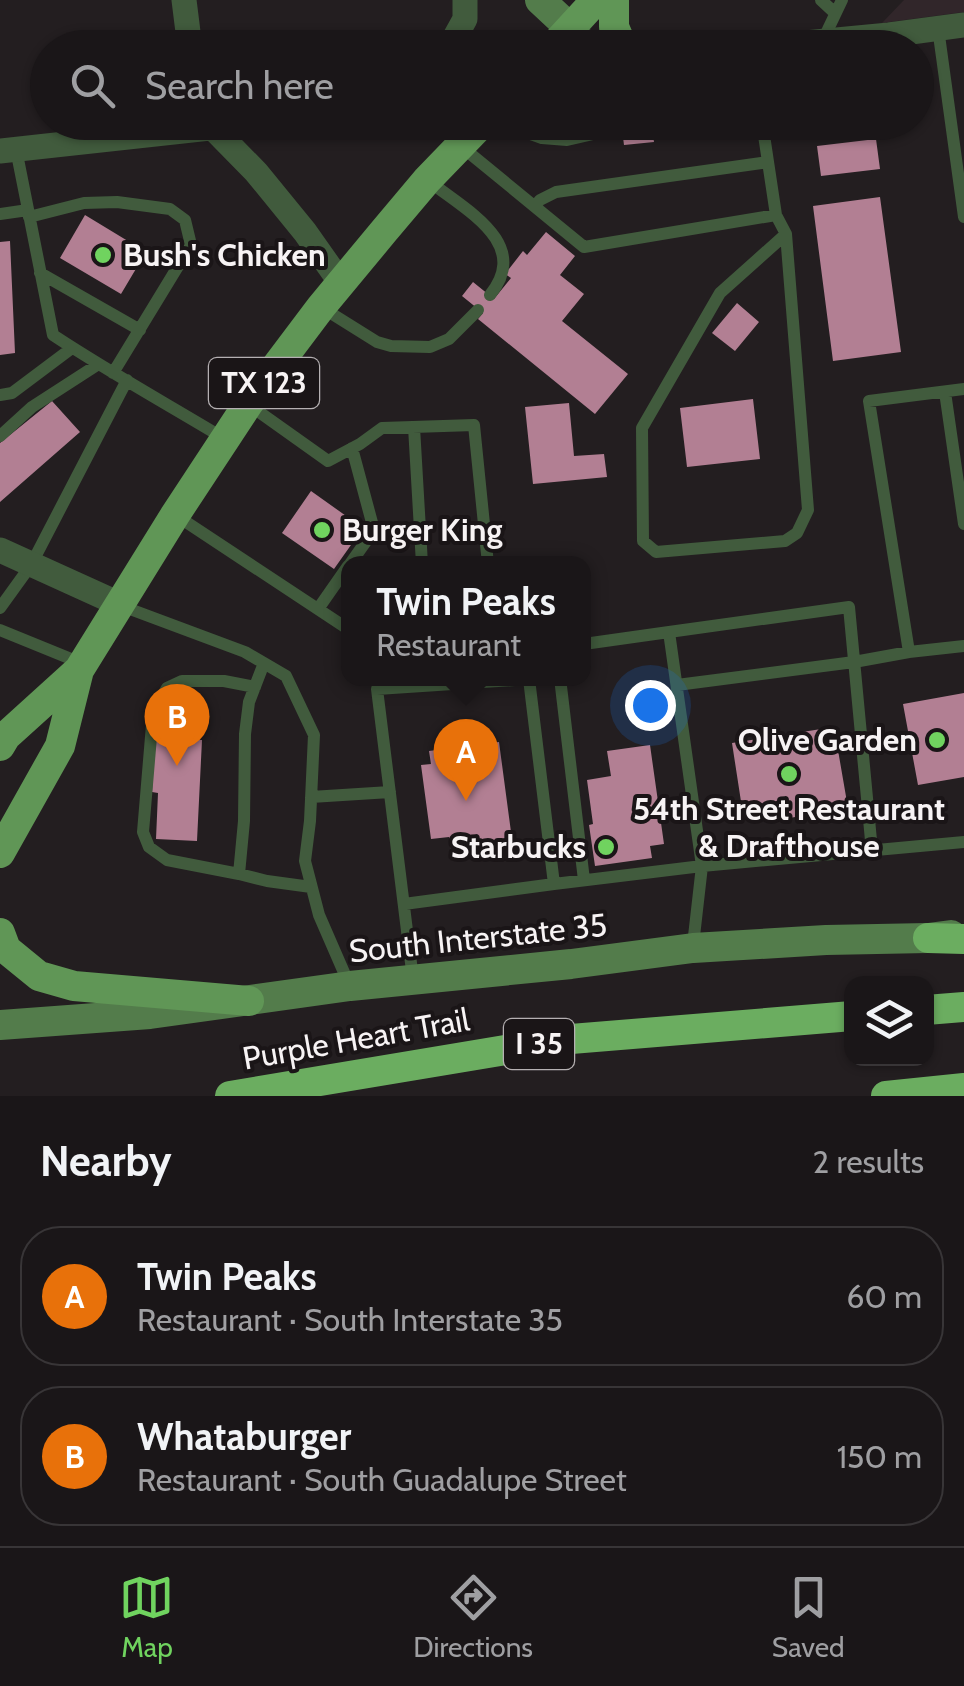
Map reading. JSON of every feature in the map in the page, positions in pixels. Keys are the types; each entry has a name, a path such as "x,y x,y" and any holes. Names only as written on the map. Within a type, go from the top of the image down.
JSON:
{"highway":[{"path":"928,938 964,936"},
{"path":"934,1009 964,1006"},
{"name":"Purple Heart Trail","path":"230,1096 572,1039 844,1017"},
{"path":"886,1096 964,1088"}],"main road":[{"path":"540,0 563,30"},
{"path":"578,30 596,0"},
{"path":"614,0 616,30"},
{"name":"TX 123","path":"0,852 60,746 81,667 175,515 248,404 321,307 426,180 465,140"},
{"name":"TX 123","path":"0,746 81,667"},
{"path":"0,933 6,949 39,976 74,986 249,1001"},
{"name":"South Interstate 35","path":"0,1025 150,1014 350,986 693,948 928,938"},
{"path":"0,1045 62,1020"}],"street":[{"path":"184,0 188,30"},
{"path":"459,30 465,19 465,0"},
{"path":"925,30 951,27"},
{"path":"8,150 88,140"},
{"path":"223,140 306,232 341,283"},
{"path":"0,550 118,604"}],"lane":[{"path":"821,0 838,6 827,30"},
{"path":"951,27 964,217"},
{"path":"765,140 776,216 786,234 808,510 797,532 785,541 656,552 643,541 642,428 720,293 786,234"},
{"path":"460,145 584,246 776,216"},
{"path":"8,150 28,214 53,335 225,439"},
{"path":"535,206 556,192 768,162"},
{"path":"426,180 496,236 505,261 500,283 490,295"},
{"path":"0,214 28,214 84,202 117,202 170,209 185,220 191,245 113,373"},
{"path":"40,272 140,330"},
{"path":"321,307 364,337 391,346 440,344 478,310"},
{"path":"0,394 12,393 72,348"},
{"path":"0,436 32,408 97,365"},
{"path":"1,606 32,565 127,380"},
{"path":"908,652 868,402 964,389"},
{"path":"945,392 964,524"},
{"path":"248,404 328,462 382,428 474,425 487,556"},
{"path":"414,427 422,556"},
{"path":"352,448 374,530 355,556"},
{"path":"175,515 341,624"},
{"path":"318,609 341,576"},
{"path":"118,604 245,652 286,676 314,735 305,861 319,915 350,986"},
{"path":"591,643 849,607 872,851"},
{"path":"0,630 81,667"},
{"path":"670,632 702,866 693,948"},
{"path":"677,685 964,646"},
{"path":"240,874 245,734 249,702 264,663"},
{"path":"255,687 224,681 182,681 167,688 152,713 143,832 150,846 167,860 266,881 312,886"},
{"path":"375,686 413,979"},
{"path":"530,686 554,884"},
{"path":"561,686 584,880"},
{"path":"312,797 390,792"},
{"path":"404,904 702,866 964,842"}],"shaded area":[{"path":"904,0 964,0 964,12 882,23"}],"building":[{"path":"623,140 654,142 624,145"},
{"path":"876,140 880,169 821,176 817,146"},
{"path":"880,197 901,352 833,361 813,206"},
{"name":"Bush's Chicken","path":"85,215 146,252 121,294 60,258"},
{"path":"546,232 575,256 560,275 584,294 562,321 628,374 595,414 478,319 483,313 462,296 473,282 494,299 511,278 505,274 523,251 527,255"},
{"path":"10,241 15,353 0,355 0,242"},
{"path":"737,303 759,322 735,351 712,333"},
{"path":"753,399 760,459 687,467 680,408"},
{"path":"52,401 80,432 0,502 0,443"},
{"path":"569,403 574,456 604,454 607,477 533,484 525,407"},
{"name":"Burger King","path":"311,491 363,528 334,569 282,533"},
{"name":"Olive Garden","path":"964,693 964,777 918,785 903,704"},
{"name":"54th Street Restaurant & Drafthouse","path":"834,727 848,808 766,822 763,804 742,808 732,743"},
{"path":"155,737 202,740 197,841 156,839 158,793 152,792"},
{"path":"499,742 513,847 452,855 449,837 431,839 421,765 431,764 429,751"},
{"path":"650,745 664,844 650,846 652,858 595,866 587,780 611,776 607,751"}],"place":[{"name":"Bush's Chicken","path":"103,255"},
{"name":"Burger King","path":"322,530"},
{"name":"Olive Garden","path":"937,740"},
{"name":"Whataburger","path":"177,766"},
{"name":"54th Street Restaurant & Drafthouse","path":"789,774"},
{"name":"Twin Peaks","path":"466,801"},
{"name":"Starbucks","path":"606,847"}]}
